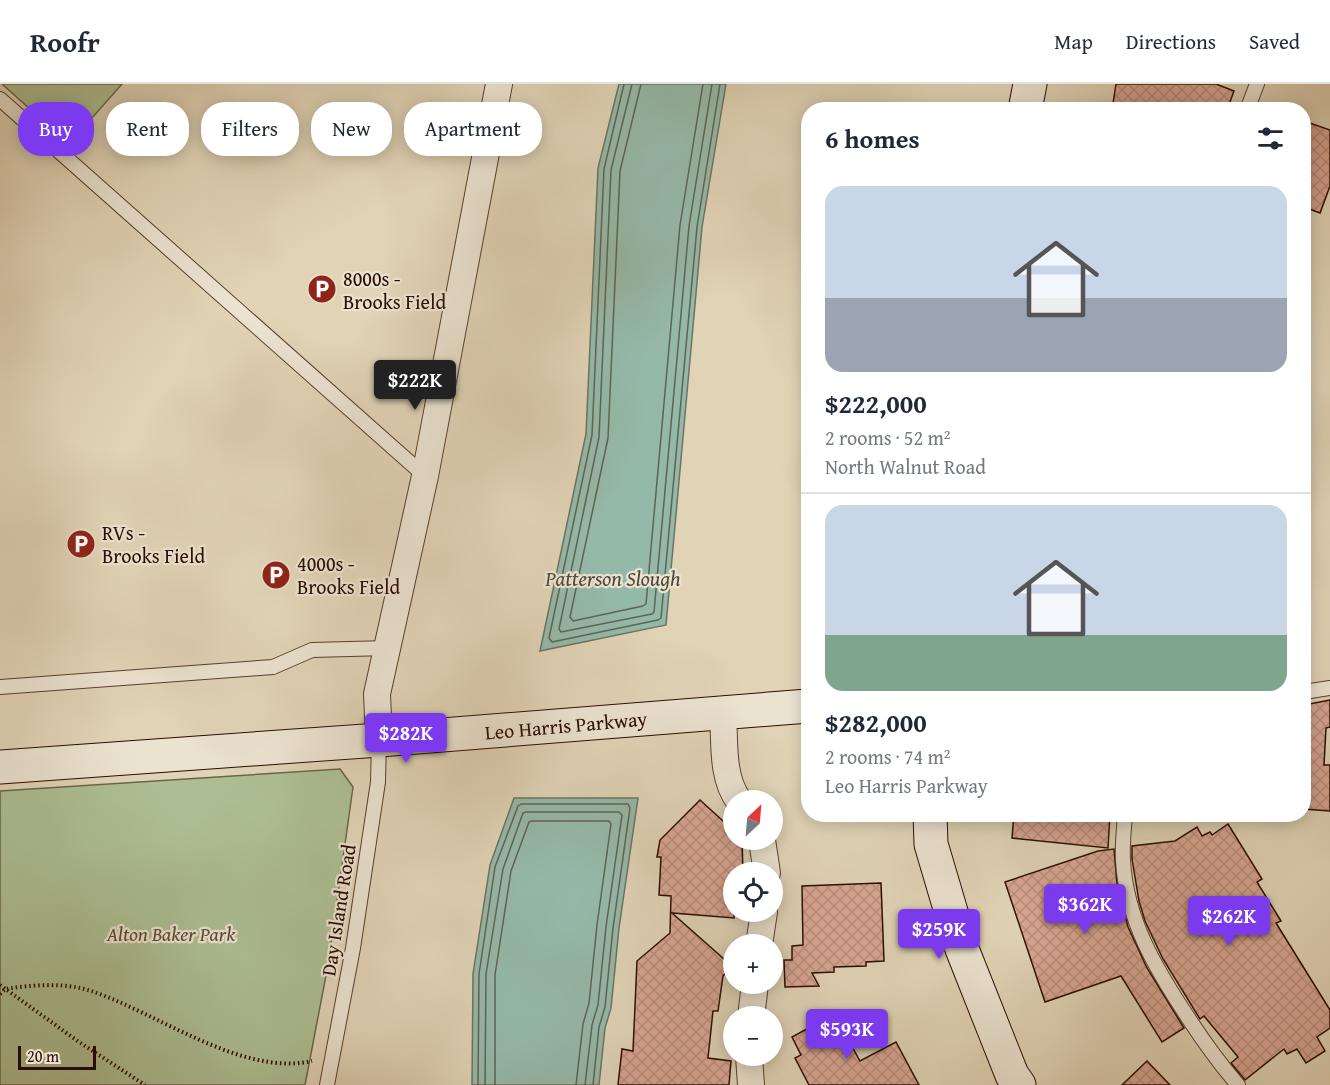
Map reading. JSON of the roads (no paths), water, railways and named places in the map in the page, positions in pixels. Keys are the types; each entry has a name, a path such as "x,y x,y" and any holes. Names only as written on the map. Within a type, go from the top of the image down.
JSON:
{"street":[{"path":"380,740 377,694 425,476 499,84"},
{"path":"1026,102 1030,84"},
{"name":"Leo Harris Parkway","path":"0,767 801,707"},
{"path":"723,713 728,781 732,790"},
{"path":"930,822 931,844 962,949 1018,1085"},
{"path":"750,1066 751,1085"}],"lane":[{"path":"1250,102 1257,84"},
{"path":"0,99 425,476"},
{"path":"0,687 273,667 312,650 388,648"},
{"path":"1311,691 1330,688"},
{"name":"Day Island Road","path":"327,1085 353,948 377,793 380,740"},
{"path":"1125,822 1123,859 1130,904 1149,954 1206,1045 1238,1085"}],"water":[{"name":"Patterson Slough","path":"619,84 726,84 702,227 666,625 540,651 586,434 598,168"},
{"path":"514,798 638,798 599,1085 472,1085 473,974 490,865"}],"place":[{"name":"8000s - Brooks Field","path":"322,289"},
{"name":"RVs - Brooks Field","path":"81,544"},
{"name":"4000s - Brooks Field","path":"276,575"}],"park label":[{"name":"Alton Baker Park","path":"171,933"}]}
